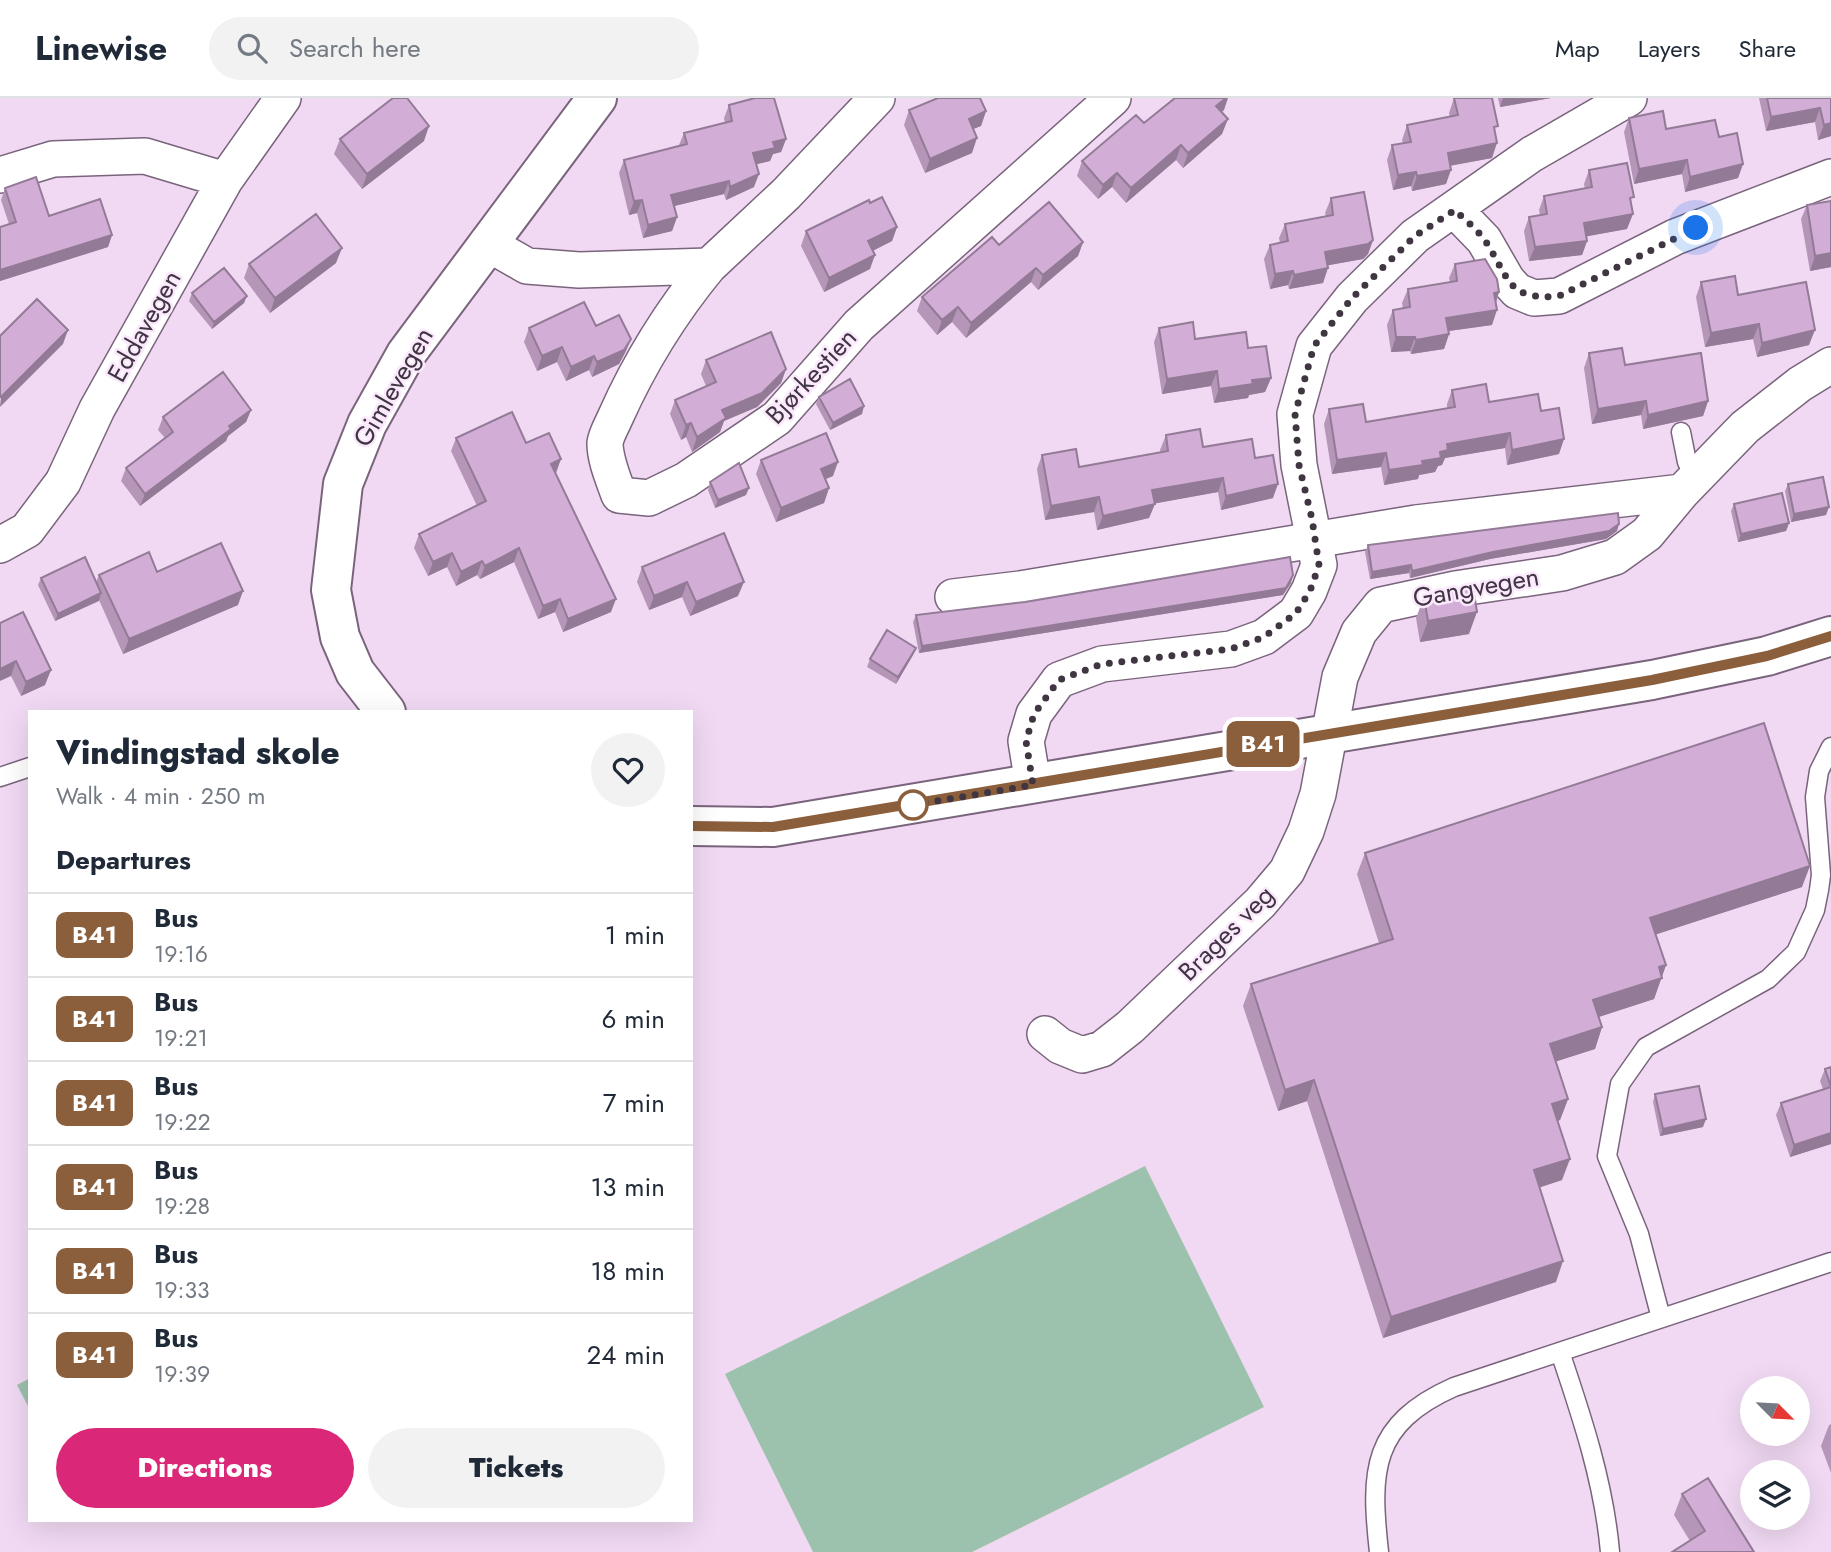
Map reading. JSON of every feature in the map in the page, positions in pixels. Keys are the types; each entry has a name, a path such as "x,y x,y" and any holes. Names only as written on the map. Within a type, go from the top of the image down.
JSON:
{"street":[{"name":"Eddavegen","path":"0,545 27,530 62,482 97,410 225,180 283,98"},
{"name":"Gimlevegen","path":"384,710 355,673 340,636 331,590 343,484 367,424 406,354 597,98"},
{"name":"Bjørkestien","path":"877,98 786,194 709,266 683,297 625,396 605,440 610,471 619,495 649,498 686,480 777,418 859,325 1113,98"},
{"path":"1033,785 1026,741 1034,714 1059,680 1102,664 1231,649 1264,637 1296,613 1310,591 1319,565 1299,465 1295,414 1314,346 1352,298 1406,245 1532,154 1629,98"},
{"path":"0,175 53,159 145,156 225,180"},
{"path":"1455,210 1484,240 1517,291 1534,299 1559,296 1675,237 1831,177"},
{"path":"487,243 527,266 579,270 709,266"},
{"name":"Gangvegen","path":"1331,732 1339,677 1359,632 1381,605 1455,589 1562,573 1615,557 1647,534 1689,485 1745,427 1800,384 1831,365"},
{"path":"953,597 1020,589 1416,523 1689,485"},
{"path":"693,826 773,827 1033,785 1331,732 1652,680 1767,656 1831,636"},
{"name":"Brages veg","path":"1045,1034 1060,1046 1082,1055 1102,1049 1130,1027 1260,903 1287,871 1306,831 1331,732"}],"lane":[{"path":"1681,432 1689,485"},
{"path":"1661,1318 1639,1234 1607,1156 1620,1084 1646,1047 1769,979 1796,951 1815,909 1819,890 1821,874 1815,797 1819,771 1831,747"},
{"path":"0,777 28,767"},
{"path":"1379,1552 1373,1498 1374,1474 1383,1450 1401,1421 1428,1398 1454,1387 1831,1262"},
{"path":"1560,1352 1585,1425 1602,1494 1611,1552"}],"green space":[{"path":"1145,1166 1264,1407 972,1552 813,1552 725,1374"},
{"path":"28,1379 28,1406 17,1385"}],"building":[{"path":"393,98 407,98 429,126 367,174 340,139"},
{"path":"755,98 774,98 786,139 773,142 775,148 753,153 759,174 730,187 729,181 671,195 677,217 648,225 642,200 634,201 624,160 687,144 684,133 732,121 729,105"},
{"path":"938,98 980,98 986,111 969,119 977,138 930,159 909,110"},
{"path":"1175,98 1226,98 1216,106 1228,119 1188,153 1181,145 1131,188 1117,173 1103,185 1082,161 1136,115 1144,123"},
{"path":"1454,98 1492,98 1498,126 1494,127 1497,143 1448,153 1451,170 1417,176 1416,172 1398,175 1392,145 1411,142 1407,125 1458,115"},
{"path":"1767,98 1831,98 1831,123 1824,125 1820,108 1771,117"},
{"path":"1663,111 1666,129 1715,120 1719,137 1737,133 1743,164 1690,177 1687,160 1639,169 1629,118"},
{"path":"1627,163 1634,197 1630,198 1633,214 1584,223 1587,241 1535,247 1529,217 1547,214 1544,196 1592,187 1589,170"},
{"path":"36,177 49,216 100,199 112,235 0,270 0,227 16,222 5,188"},
{"path":"1364,192 1373,240 1368,244 1325,252 1328,268 1294,275 1293,271 1275,274 1270,245 1288,241 1285,224 1333,215 1331,198"},
{"path":"882,197 897,227 868,241 875,255 829,278 806,231 869,200 870,203"},
{"path":"1831,201 1831,253 1815,256 1807,205"},
{"path":"1049,202 1083,242 1043,275 1036,268 971,323 958,307 942,320 922,297 992,237 999,245"},
{"path":"316,214 342,248 275,298 249,264"},
{"path":"1485,259 1497,279 1499,292 1494,293 1497,310 1446,318 1449,334 1416,340 1415,337 1396,337 1393,310 1410,307 1408,289 1457,281 1455,264"},
{"path":"224,268 247,296 214,322 192,293"},
{"path":"1735,276 1738,295 1806,282 1815,330 1762,343 1759,324 1711,333 1701,282"},
{"path":"37,299 68,330 1,397 0,336"},
{"path":"584,302 596,326 619,315 631,339 624,350 597,362 594,356 571,367 562,347 542,356 529,328"},
{"path":"1193,322 1195,339 1246,332 1248,348 1266,346 1271,378 1252,380 1253,384 1219,389 1217,371 1167,379 1159,328"},
{"path":"771,332 786,369 762,393 722,410 726,418 697,437 691,423 686,425 675,400 716,382 706,360"},
{"path":"1622,348 1625,365 1701,353 1708,401 1648,415 1646,401 1598,409 1589,353"},
{"path":"223,372 251,410 229,426 231,429 145,494 126,468 173,432 163,417"},
{"path":"850,379 864,406 833,423 819,397"},
{"path":"1486,384 1489,402 1538,394 1541,411 1559,408 1564,439 1512,450 1510,433 1447,444 1448,450 1440,452 1441,458 1422,461 1423,465 1389,470 1386,453 1337,460 1329,409 1363,404 1366,422 1455,407 1452,390"},
{"path":"512,412 526,443 549,433 561,459 551,464 616,599 568,619 560,599 543,606 519,548 485,566 482,561 461,572 452,553 433,562 419,534 486,501 456,438"},
{"path":"1200,429 1203,447 1252,439 1255,458 1273,455 1278,484 1226,496 1223,478 1152,490 1155,504 1103,516 1099,497 1051,506 1042,455 1076,449 1079,467 1168,451 1166,435"},
{"path":"826,433 838,462 821,469 829,488 781,508 761,460"},
{"path":"739,463 749,488 718,500 710,482"},
{"path":"1823,477 1829,507 1794,514 1788,484"},
{"path":"1782,493 1789,523 1741,534 1734,504"},
{"path":"1618,513 1619,524 1609,531 1493,552 1412,571 1411,565 1372,572 1368,545"},
{"path":"724,533 744,582 696,602 687,582 654,596 642,567"},
{"path":"221,543 243,591 129,639 99,575 149,552 157,572"},
{"path":"85,557 101,593 58,614 41,578"},
{"path":"1290,557 1293,575 1286,588 922,646 916,615 1025,602"},
{"path":"1473,587 1477,612 1428,621 1424,597"},
{"path":"23,612 51,670 26,682 16,661 0,669 0,623"},
{"path":"887,630 916,648 898,677 870,659"},
{"path":"1764,723 1810,866 1650,918 1666,965 1659,967 1662,978 1593,1000 1602,1027 1550,1044 1568,1099 1552,1104 1570,1159 1534,1170 1563,1261 1391,1317 1314,1080 1285,1090 1251,984 1393,939 1365,853"},
{"path":"1831,1067 1831,1087 1825,1069"},
{"path":"1699,1086 1706,1119 1663,1129 1655,1094"},
{"path":"1831,1087 1831,1133 1794,1145 1781,1103"},
{"path":"1708,1478 1754,1552 1672,1552 1705,1531 1682,1494"}],"bus line":[{"name":"B41","path":"693,826 773,827 942,800 1331,732 1652,680 1767,656 1831,636"}],"route":[{"path":"913,805 1033,785 1026,741 1034,714 1059,680 1102,664 1231,649 1264,637 1296,613 1310,591 1319,565 1312,519 1299,465 1295,414 1314,346 1352,298 1415,236 1455,210 1484,240 1517,291 1534,299 1559,296 1696,228"}]}
